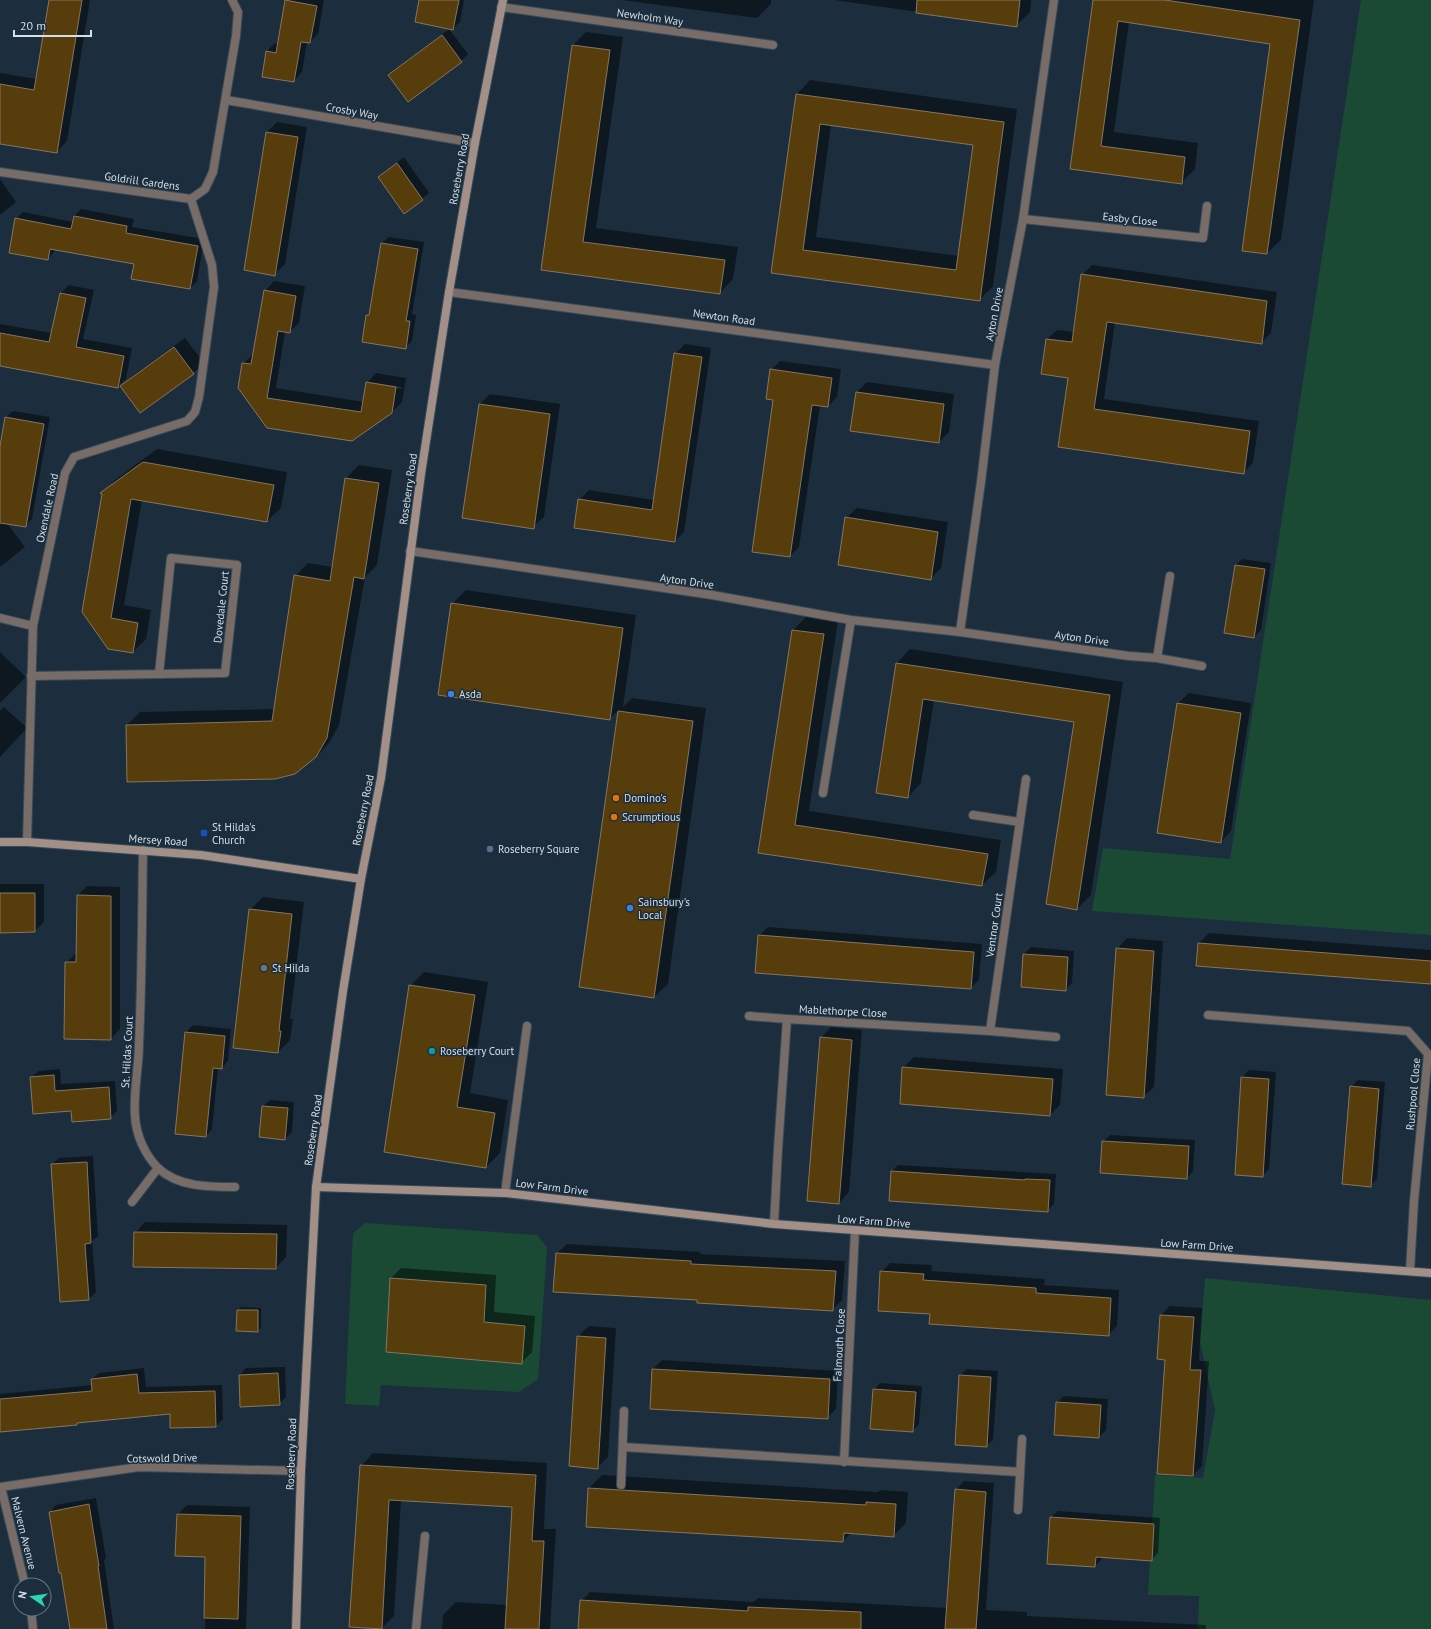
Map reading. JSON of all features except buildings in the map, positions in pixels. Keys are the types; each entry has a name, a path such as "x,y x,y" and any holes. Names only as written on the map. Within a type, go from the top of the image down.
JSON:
{"street":[{"name":"Goldrill Gardens","path":"0,172 191,199 205,189 213,172 236,36 238,12 232,0"},
{"name":"Ayton Drive","path":"960,632 981,482 995,365 1023,219 1054,0"},
{"name":"Newholm Way","path":"502,3 773,45"},
{"name":"Roseberry Road","path":"296,1629 301,1471 316,1187 343,991 361,878 380,778 410,551 449,292 475,143 502,3"},
{"name":"Crosby Way","path":"226,100 475,143"},
{"name":"Oxendale Road","path":"27,842 33,626 65,473 74,457 187,422 194,412 199,397 214,287 212,265 191,199"},
{"name":"Easby Close","path":"1023,219 1203,238 1207,206"},
{"name":"Newton Road","path":"449,292 995,365"},
{"name":"Ayton Drive","path":"410,551 712,596 851,620 960,632 1129,656 1157,658 1202,666"},
{"name":"Dovedale Court","path":"31,676 225,673 237,564 171,558 159,674"},
{"path":"1157,658 1170,576"},
{"path":"0,618 33,626"},
{"path":"823,793 851,620"},
{"name":"Ventnor Court","path":"990,1031 1026,779"},
{"path":"973,815 1020,822"},
{"name":"Mersey Road","path":"0,842 27,842 201,855 361,878"},
{"name":"St. Hildas Court","path":"143,850 139,1044 135,1116 138,1132 144,1149 158,1168 174,1178 191,1184 209,1187 236,1188"},
{"name":"Rushpool Close","path":"1208,1015 1408,1031 1428,1054 1414,1201 1410,1271"},
{"path":"749,1016 787,1019"},
{"name":"Mablethorpe Close","path":"774,1224 787,1019 990,1031 1056,1037"},
{"path":"505,1193 527,1026"},
{"path":"132,1202 158,1168"},
{"name":"Low Farm Drive","path":"316,1187 505,1193 774,1224 1431,1273"},
{"name":"Falmouth Close","path":"844,1462 856,1230"},
{"path":"621,1485 624,1412"},
{"path":"1018,1510 1022,1439"},
{"path":"623,1447 1020,1472"},
{"name":"Cotswold Drive","path":"0,1487 139,1467 301,1471"},
{"name":"Malvern Avenue","path":"0,1487 23,1577"},
{"path":"416,1629 425,1536"},
{"path":"32,1617 33,1629"}],"green space":[{"path":"1361,0 1431,0 1431,935 1092,911 1103,848 1230,859"},
{"path":"366,1223 537,1235 547,1247 538,1379 519,1392 381,1385 379,1406 345,1404 353,1233"},
{"path":"1205,1278 1431,1300 1431,1629 1198,1629 1199,1596 1148,1595 1155,1475 1203,1478 1215,1410 1200,1342"}],"place":[{"name":"Asda","path":"451,694"},
{"name":"Domino's","path":"616,798"},
{"name":"Scrumptious","path":"614,817"},
{"name":"St Hilda's Church","path":"204,833"},
{"name":"Roseberry Square","path":"490,849"},
{"name":"Sainsbury's Local","path":"630,908"},
{"name":"St Hilda","path":"264,968"},
{"name":"Roseberry Court","path":"432,1051"}]}
